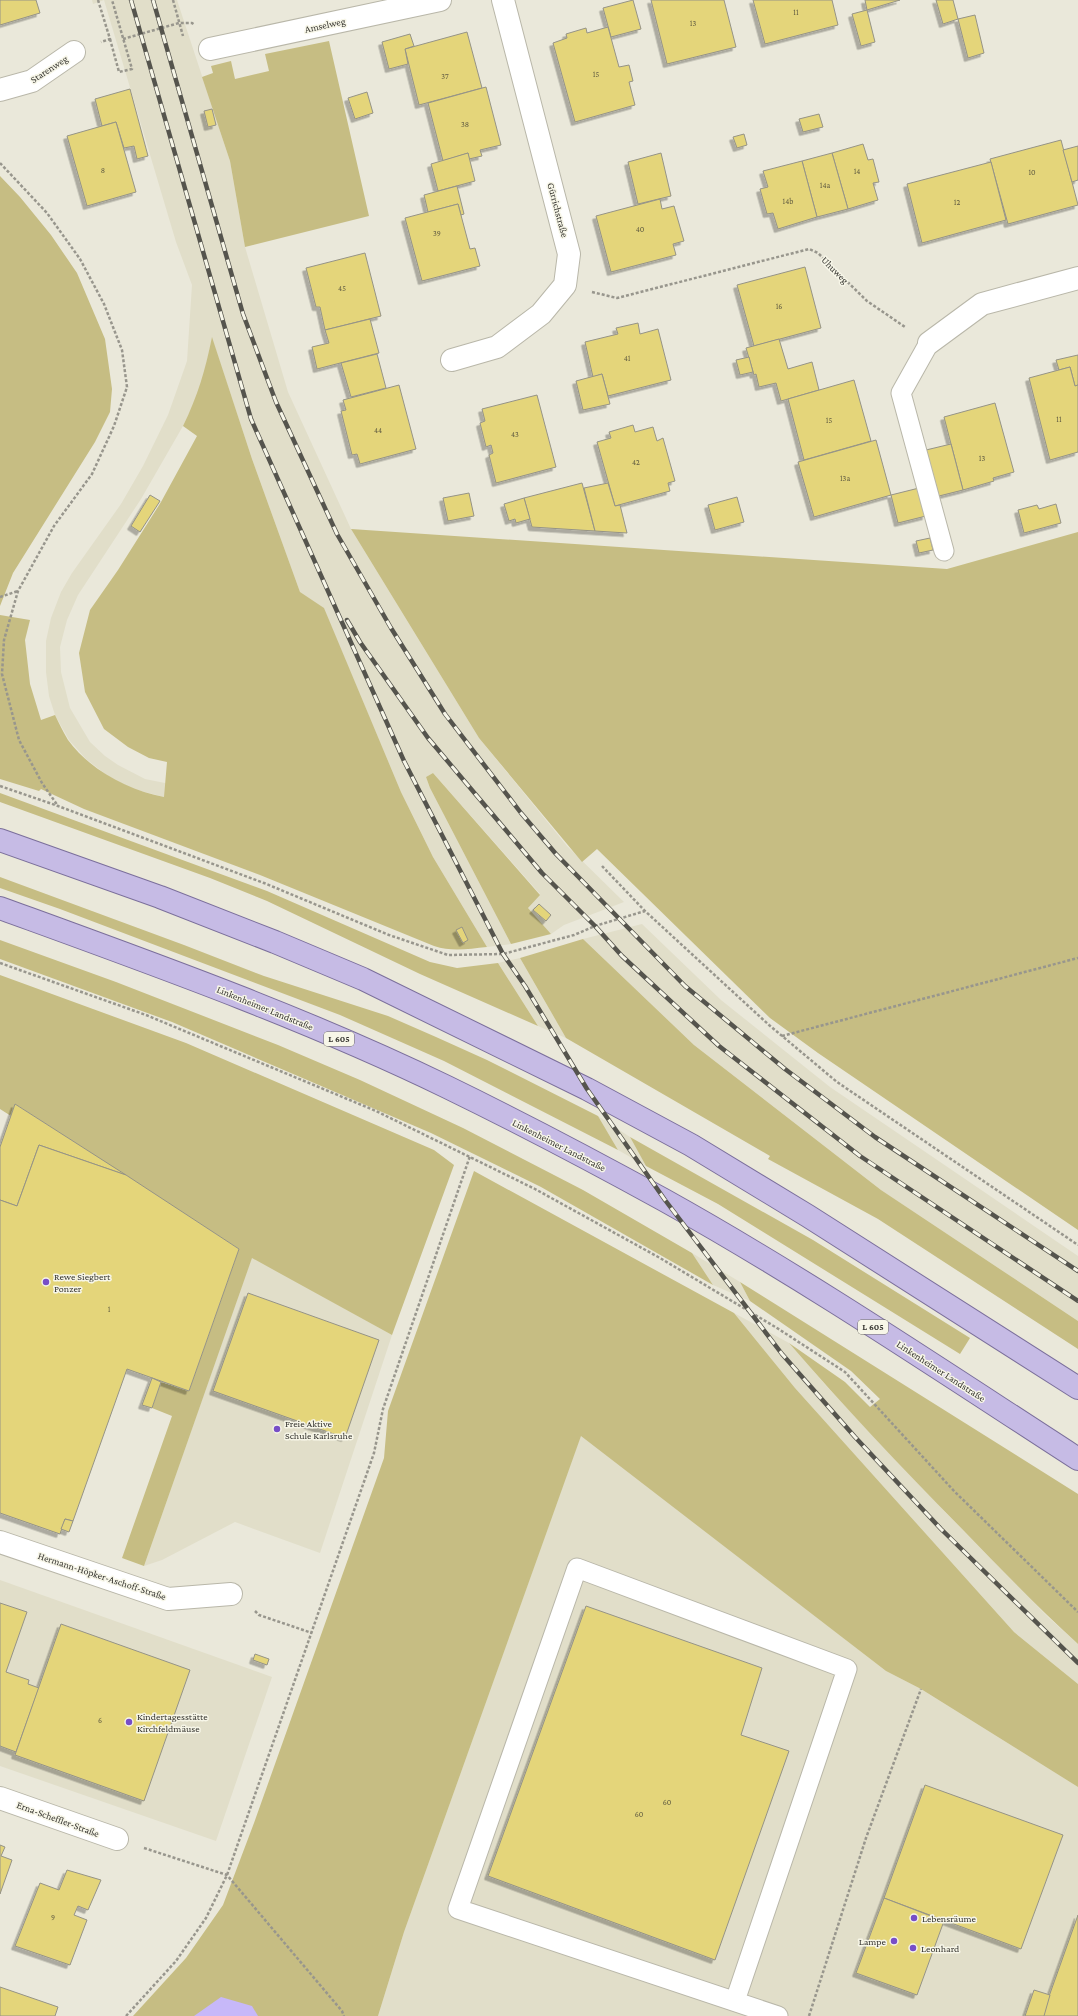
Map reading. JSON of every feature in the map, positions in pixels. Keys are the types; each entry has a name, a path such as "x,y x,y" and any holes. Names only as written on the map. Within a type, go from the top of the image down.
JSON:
{"main road":[{"path":"0,840 160,897 325,963 417,1005 587,1089 690,1145 815,1220 1078,1388"},
{"name":"Linkenheimer Landstraße","path":"0,908 159,966 337,1038 447,1087 665,1200 823,1296 1078,1459"}],"street":[{"name":"Amselweg","path":"210,49 440,0"},
{"name":"Gürrichstraße","path":"503,0 569,254 565,285"},
{"name":"Starenweg","path":"0,90 32,81 74,52"},
{"path":"929,343 982,304 1078,278"},
{"path":"452,360 497,347 541,314 565,285"},
{"name":"Hermann-Höpker-Aschoff-Straße","path":"0,1542 168,1599 231,1594"},
{"name":"Erna-Scheffler-Straße","path":"0,1798 117,1839"}],"lane":[{"path":"929,343 901,393 944,551"},
{"path":"735,2002 847,1669 577,1568 458,1909 735,2002 778,2016"}],"path":[{"path":"98,0 119,72 132,68 112,0"},
{"path":"172,0 179,23"},
{"path":"123,39 179,23 192,23"},
{"path":"74,52 110,39"},
{"path":"0,163 47,213 80,259 104,304 122,350 127,387 114,426 92,474 54,526 18,592 4,640 2,674 19,740 42,783 58,806"},
{"name":"Uhuweg","path":"565,285 617,298 809,249 818,253 867,301 929,343"},
{"path":"0,598 18,592"},
{"path":"0,786 58,806 264,883 390,935 448,955 511,952 574,935 595,926 644,911"},
{"path":"602,866 644,911 782,1036 837,1082 1078,1245"},
{"path":"782,1036 1078,958"},
{"path":"0,963 161,1021 376,1111 536,1189 660,1258 835,1364 845,1372 954,1491 1078,1612"},
{"path":"126,2016 176,1961 206,1918 227,1875 374,1453 383,1409 470,1156"},
{"path":"231,1594 259,1615 312,1633"},
{"path":"809,2016 866,1838 921,1689"},
{"path":"117,1839 227,1875 342,2011 344,2016"},
{"path":"340,2016 342,2011"}],"shaded area":[{"path":"92,0 104,0 93,4"},
{"path":"104,0 177,0 230,161 245,247 288,392 351,529 479,738 567,846 624,902 564,925 551,934 528,908 540,894 433,773 426,777 430,788 511,944 487,947 433,857 401,792 324,609 322,656 315,696 302,730 280,759 254,780 225,793 193,799 164,797 133,789 108,776 86,759 69,740 55,715 49,696 46,672 46,641 51,618 61,592 72,573 121,504 143,466 168,415 187,361 192,285 176,242","holes":["212,338 252,459 300,592 303,638 301,669 296,695 285,721 271,741 237,767 210,778 179,783 165,783 145,779 118,765 105,756 90,742 70,708 61,672 60,647 67,620 78,595 141,499 183,426 196,399 204,374"]},
{"path":"329,41 369,216 245,247 230,161 202,77 213,73 211,66 231,61 235,79 269,71 265,54"},
{"path":"0,176 20,197 51,235 77,273 105,339 112,389 110,412 95,442 13,573 0,606"},
{"path":"212,337 252,459 300,592 324,608 401,792 433,857 487,947 454,949 434,946 260,875 84,809 41,789 39,791 0,779 0,615 30,620 25,640 30,684 41,720 55,715 68,740 87,761 124,784 150,794 164,797 167,762 149,758 128,747 104,729 85,692 79,653 90,610 118,570 161,502 197,436 183,426 193,404 200,383 207,361"},
{"path":"351,529 947,569 1078,532 1078,1230 818,1053 770,1018 597,849 582,862 479,738"},
{"path":"433,773 540,895 528,908 551,934 511,944 430,788 426,777"},
{"path":"0,793 267,891 430,962 457,968 498,963 538,1026 420,974 267,901 210,878 0,802"},
{"path":"0,877 264,976 388,1016 436,1037 487,1060 598,1116 618,1150 444,1061 340,1015 60,909 0,888"},
{"path":"642,924 721,1000 830,1087 1078,1256 1078,1321 881,1190 694,1045 583,939"},
{"path":"583,939 694,1045 881,1190 1078,1321 1078,1349 878,1219 768,1159 770,1156 566,1038 520,958"},
{"path":"0,940 116,982 278,1045 360,1080 463,1128 583,1190 692,1253 713,1285 541,1187 431,1133 172,1022 0,959"},
{"path":"520,958 566,1038 538,1026 498,963"},
{"path":"0,975 186,1043 434,1150 454,1165 392,1335 252,1258 144,1566 122,1558 172,1416 152,1408 161,1382 189,1391 239,1249 15,1104 11,1116 0,1109"},
{"path":"598,1116 630,1137 646,1166 618,1150"},
{"path":"630,1137 813,1240 970,1338 960,1354 718,1204 646,1166"},
{"path":"474,1171 734,1313 795,1388 1014,1632 1078,1684 1078,1787 921,1689 886,1671 581,1436 404,1932 378,2016 133,2016 186,1958 223,1905 254,1823 384,1458 388,1411"},
{"path":"692,1253 740,1282 750,1301 713,1285"},
{"name":"Freie Aktive Schule Karlsruhe","path":"252,1257 392,1335 320,1553 235,1522 162,1560 144,1566"},
{"path":"740,1282 1078,1494 1078,1644 1020,1588 919,1485 853,1415 789,1343 845,1382 870,1407 880,1399 851,1371 750,1301"},
{"path":"734,1313 789,1343 829,1389 944,1511 1049,1618 1078,1644 1078,1684 1014,1632 795,1388"},
{"path":"581,1435 886,1671 921,1689 1078,1787 1078,2016 378,2016 404,1932"},
{"name":"Kindertagesstätte Kirchfeldmäuse","path":"0,1580 272,1677 216,1841 0,1766"},
{"path":"221,1997 252,2006 258,2016 194,2016"}],"building":[{"path":"0,0 36,0 40,13 0,25"},
{"path":"633,0 641,29 611,37 603,8"},
{"path":"651,0 724,0 736,47 667,64"},
{"path":"753,0 832,0 838,25 765,44"},
{"path":"865,0 900,0 867,10"},
{"path":"936,0 953,0 958,19 943,24"},
{"path":"867,10 875,42 861,46 852,14"},
{"path":"975,15 984,53 968,58 958,19"},
{"path":"608,27 619,67 629,65 633,81 629,82 635,105 575,122 553,43 567,38 566,34 586,28 587,33"},
{"path":"467,32 482,88 419,105 405,49"},
{"path":"410,34 414,46 405,49 408,64 389,69 382,42"},
{"path":"486,87 501,145 480,150 482,156 469,159 468,153 443,161 428,103"},
{"path":"130,89 148,156 137,159 134,146 124,148 116,122 102,126 95,99"},
{"path":"367,92 373,113 355,119 348,98"},
{"path":"212,109 216,125 208,127 204,111"},
{"path":"819,114 823,127 803,132 799,119"},
{"path":"116,122 136,192 87,206 67,136"},
{"path":"744,134 747,145 737,148 733,137"},
{"path":"1061,140 1078,205 1008,224 990,159"},
{"path":"863,144 868,160 873,159 879,182 873,183 878,200 848,209 832,153"},
{"path":"1078,146 1078,180 1072,182 1063,150"},
{"path":"468,153 475,181 438,191 431,164"},
{"path":"661,153 671,196 638,204 628,162"},
{"path":"832,153 848,209 817,217 802,161"},
{"path":"802,161 817,217 778,229 773,213 767,214 760,189 768,187 763,171"},
{"path":"991,162 1006,220 922,243 907,184"},
{"path":"457,186 464,214 461,215 458,204 428,212 424,195"},
{"path":"660,199 662,209 674,206 684,241 673,244 676,255 611,272 596,216"},
{"path":"458,204 470,249 475,248 480,266 422,281 405,218"},
{"path":"365,253 381,316 325,330 320,307 316,307 306,268"},
{"path":"805,267 821,328 754,346 737,285"},
{"path":"370,319 379,353 317,369 312,347 329,343 325,330"},
{"path":"638,323 640,334 658,329 671,380 608,396 602,374 593,377 585,342 618,334 616,328"},
{"path":"779,339 788,369 812,362 819,390 781,401 776,383 759,387 756,374 754,375 746,348"},
{"path":"377,354 386,388 351,397 341,363"},
{"path":"1078,355 1078,385 1075,386 1070,367 1059,370 1056,360"},
{"path":"749,357 753,372 740,375 736,360"},
{"path":"1070,367 1075,386 1078,385 1078,452 1050,460 1029,378"},
{"path":"602,374 610,404 583,410 576,381"},
{"path":"854,380 871,441 804,460 788,399"},
{"path":"399,385 416,449 360,464 357,454 352,455 341,411 346,410 343,400"},
{"path":"537,395 556,467 496,483 489,455 493,453 491,445 486,447 480,423 485,421 482,409"},
{"path":"995,403 1014,472 993,478 994,481 963,490 944,417"},
{"path":"633,425 635,432 653,427 657,441 663,438 675,481 668,483 670,491 615,506 597,442 611,438 609,432"},
{"path":"876,440 891,495 814,517 798,462"},
{"path":"951,444 963,490 939,496 926,450"},
{"path":"582,483 595,531 532,527 524,498"},
{"path":"608,483 615,506 620,505 627,533 595,531 584,488"},
{"path":"919,488 926,516 898,523 891,495"},
{"path":"469,493 474,516 448,521 443,498"},
{"path":"150,495 160,501 140,532 131,526"},
{"path":"737,497 744,522 715,530 708,505"},
{"path":"524,498 530,519 516,523 515,519 509,521 504,504"},
{"path":"1056,504 1061,523 1024,533 1018,510 1037,505 1039,509"},
{"path":"930,538 933,550 919,553 916,541"},
{"path":"539,904 551,915 546,921 533,910"},
{"path":"462,927 468,940 463,943 456,930"},
{"path":"15,1104 126,1175 39,1145 17,1206 0,1200 0,1147"},
{"path":"39,1145 126,1175 239,1249 189,1391 127,1369 73,1521 65,1519 60,1534 0,1513 0,1200 17,1206"},
{"path":"248,1293 379,1340 345,1438 213,1391"},
{"path":"152,1378 161,1382 152,1408 142,1405"},
{"path":"65,1519 73,1521 69,1532 61,1529"},
{"path":"0,1603 27,1612 6,1672 29,1680 28,1684 39,1688 16,1752 0,1746"},
{"path":"586,1606 762,1668 741,1735 789,1751 715,1960 488,1876"},
{"path":"61,1624 190,1670 144,1801 15,1755"},
{"path":"255,1654 269,1659 267,1665 253,1660"},
{"path":"925,1785 1063,1835 1021,1949 884,1898"},
{"path":"0,1845 5,1847 1,1856 12,1860 0,1894"},
{"path":"67,1870 101,1880 88,1910 78,1906 74,1915 87,1920 70,1965 15,1946 40,1883 59,1890"},
{"path":"884,1898 944,1921 917,1995 856,1973"},
{"path":"1078,1915 1078,2016 1042,2016"},
{"path":"0,1987 58,2007 55,2016 0,2016"},
{"path":"1034,1990 1050,1995 1044,2016 1025,2016"}],"railway":[{"path":"131,0 251,419 404,761 503,954 525,986 587,1089 665,1200 782,1354 855,1437 941,1529 1078,1663"},
{"path":"153,0 243,314 276,402 337,534 391,628 445,714 521,813 556,854 685,986 785,1069 875,1137 1078,1271"},
{"path":"347,620 360,642 428,738 542,873 595,926 622,956 719,1046 860,1156 1078,1301"}],"place":[{"name":"Rewe Siegbert Ponzer","path":"46,1282"},
{"name":"Freie Aktive Schule Karlsruhe","path":"277,1429"},
{"name":"Kindertagesstätte Kirchfeldmäuse","path":"129,1722"},
{"name":"Lebensräume","path":"914,1918"},
{"name":"Lampe","path":"894,1941"},
{"name":"Leonhard","path":"913,1948"}]}
